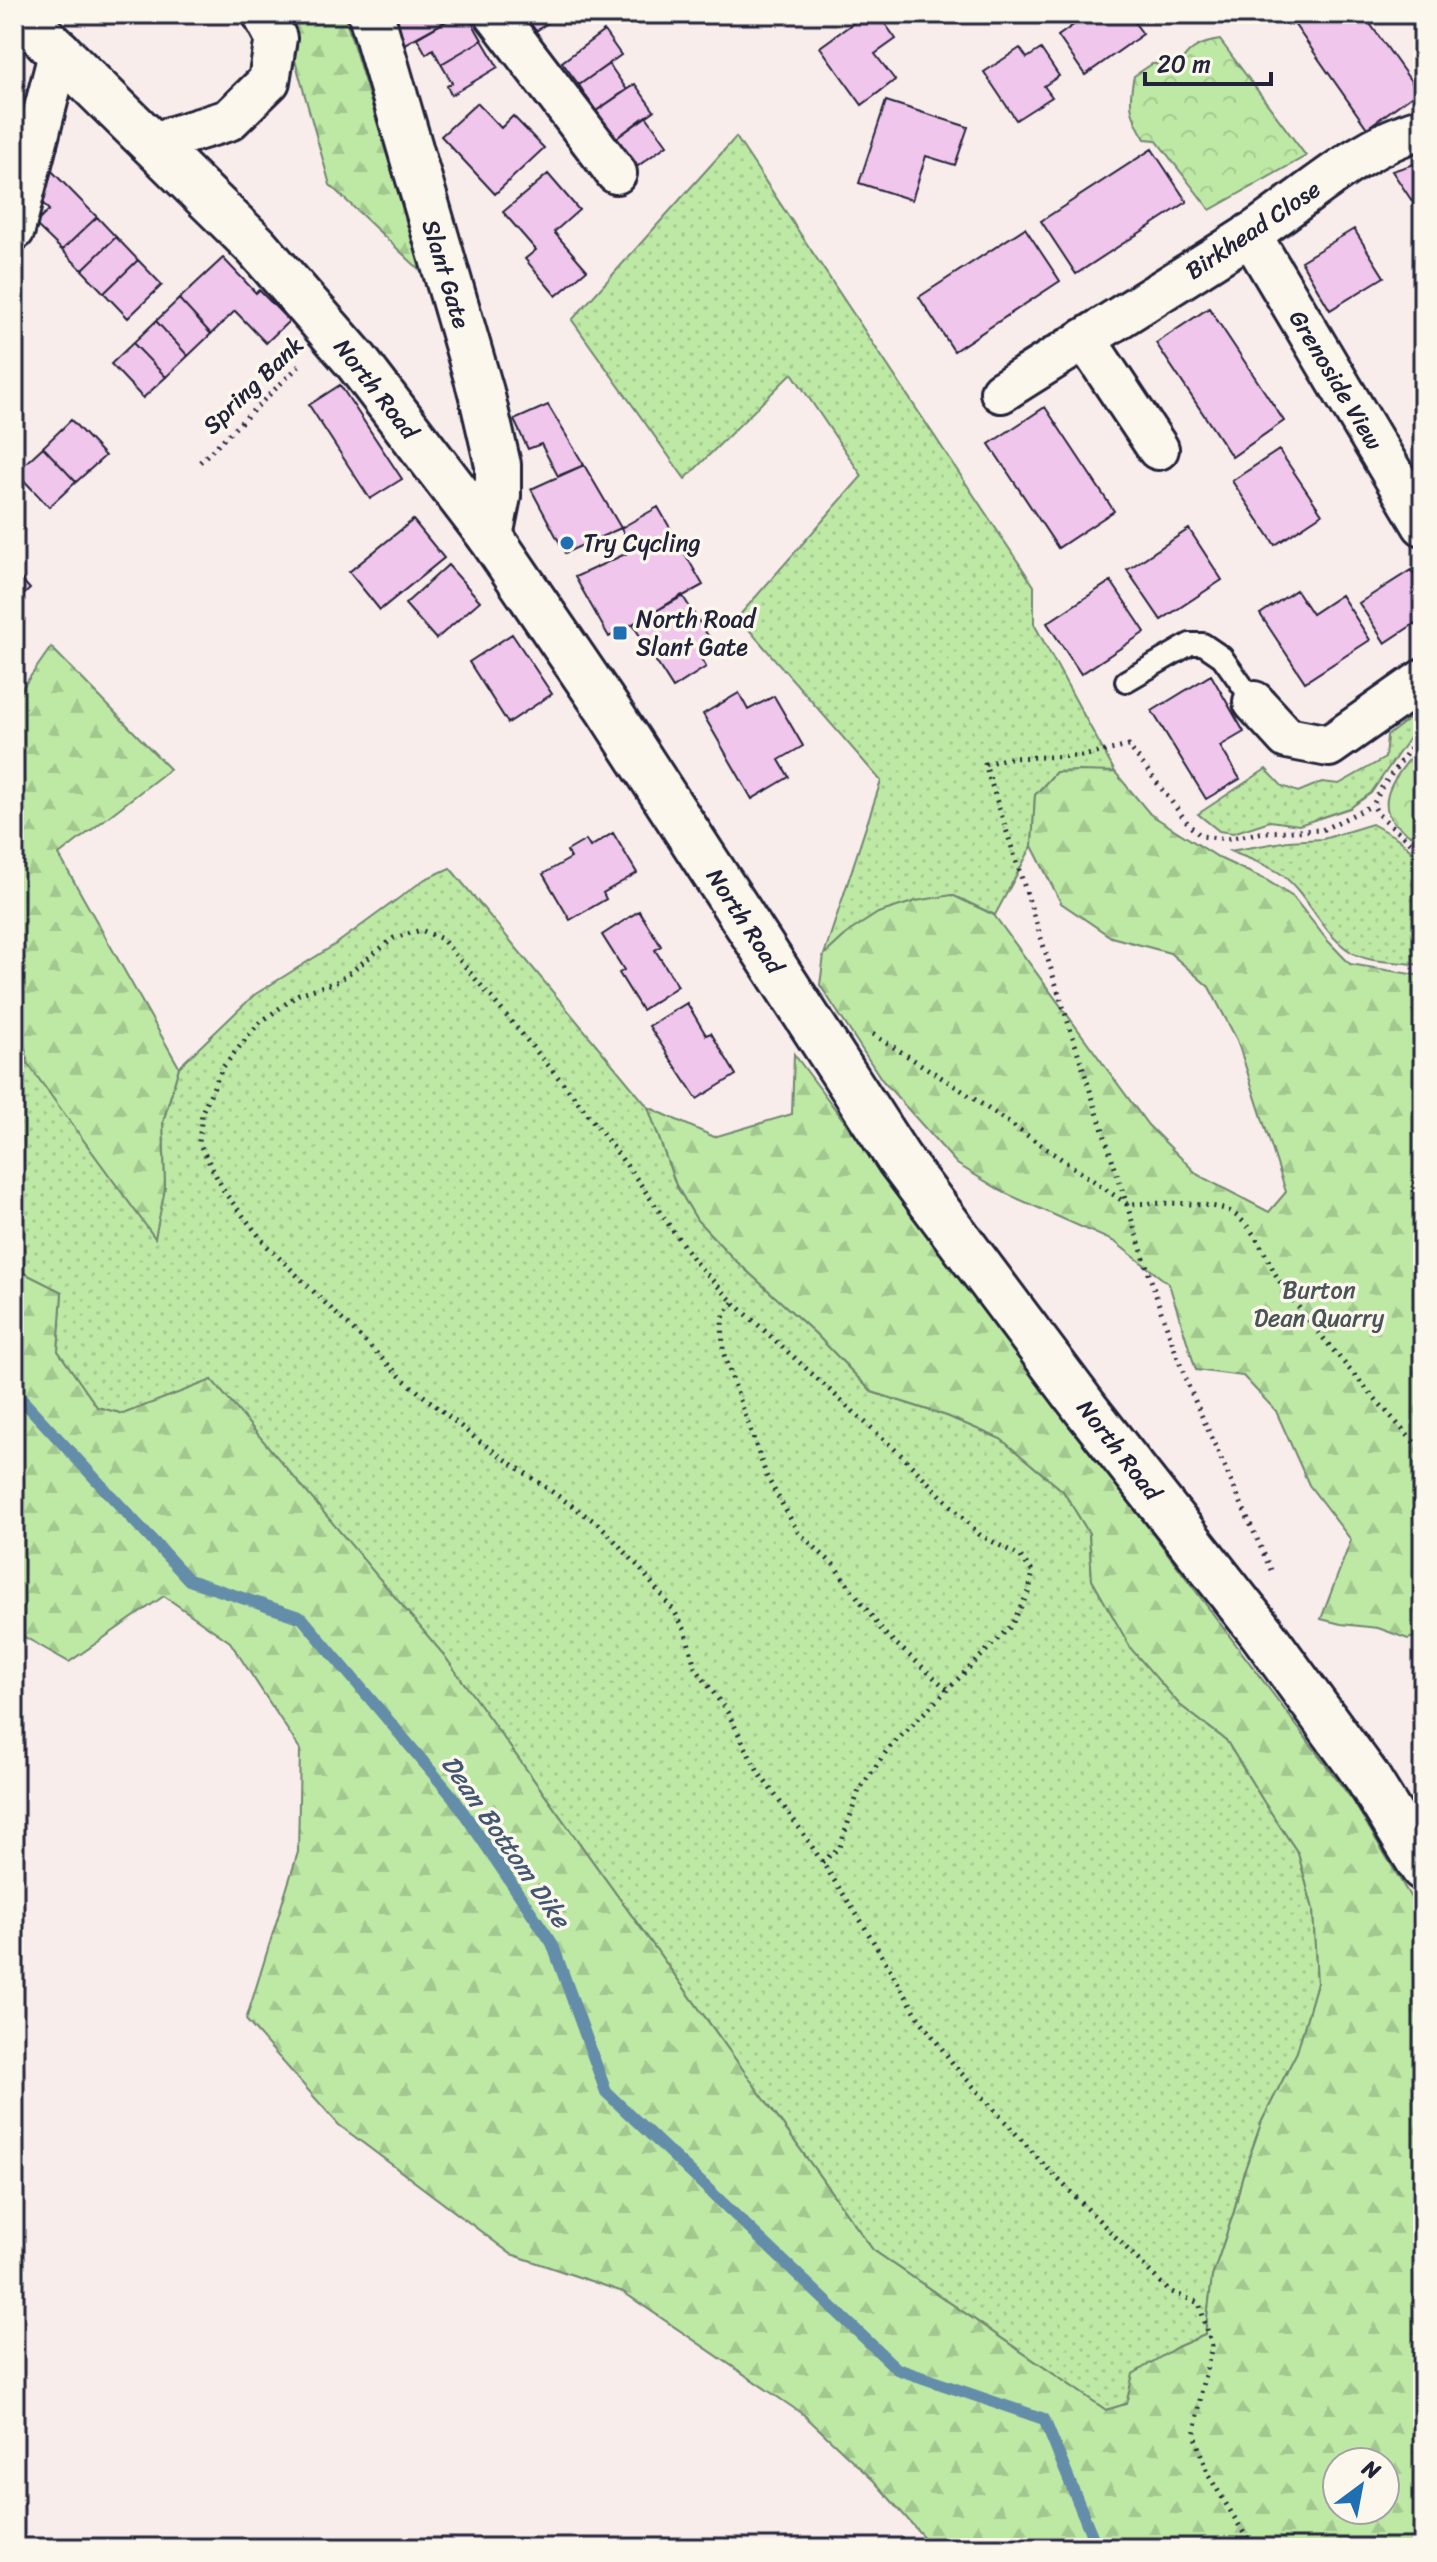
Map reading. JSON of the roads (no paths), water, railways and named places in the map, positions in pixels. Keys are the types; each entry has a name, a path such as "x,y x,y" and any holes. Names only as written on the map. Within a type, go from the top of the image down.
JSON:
{"main road":[{"name":"North Road","path":"20,14 256,246 357,362 490,536 609,711 899,1159 1086,1409 1262,1633 1367,1777 1423,1868"},
{"name":"Slant Gate","path":"371,14 481,392 498,465 498,496 490,536"}],"street":[{"path":"153,143 229,120 269,81 276,38 263,14"},
{"path":"495,14 616,173"},
{"path":"14,230 60,50"},
{"name":"Birkhead Close","path":"1001,392 1250,234 1359,158 1423,128"},
{"name":"Grenoside View","path":"1250,234 1423,525"},
{"path":"1085,339 1158,449"},
{"path":"1254,702 1287,738 1329,746 1423,680"}],"lane":[{"path":"1126,681 1190,644 1203,644 1222,657 1254,702"}],"waterway":[{"name":"Dean Bottom Dike","path":"14,1391 189,1580 302,1618 453,1797 552,1943 606,2092 897,2369 1044,2419 1097,2548"}],"place":[{"name":"Try Cycling","path":"567,543"},
{"name":"North Road Slant Gate","path":"620,633"}],"park label":[{"name":"Burton Dean Quarry","path":"1319,1304"}]}
